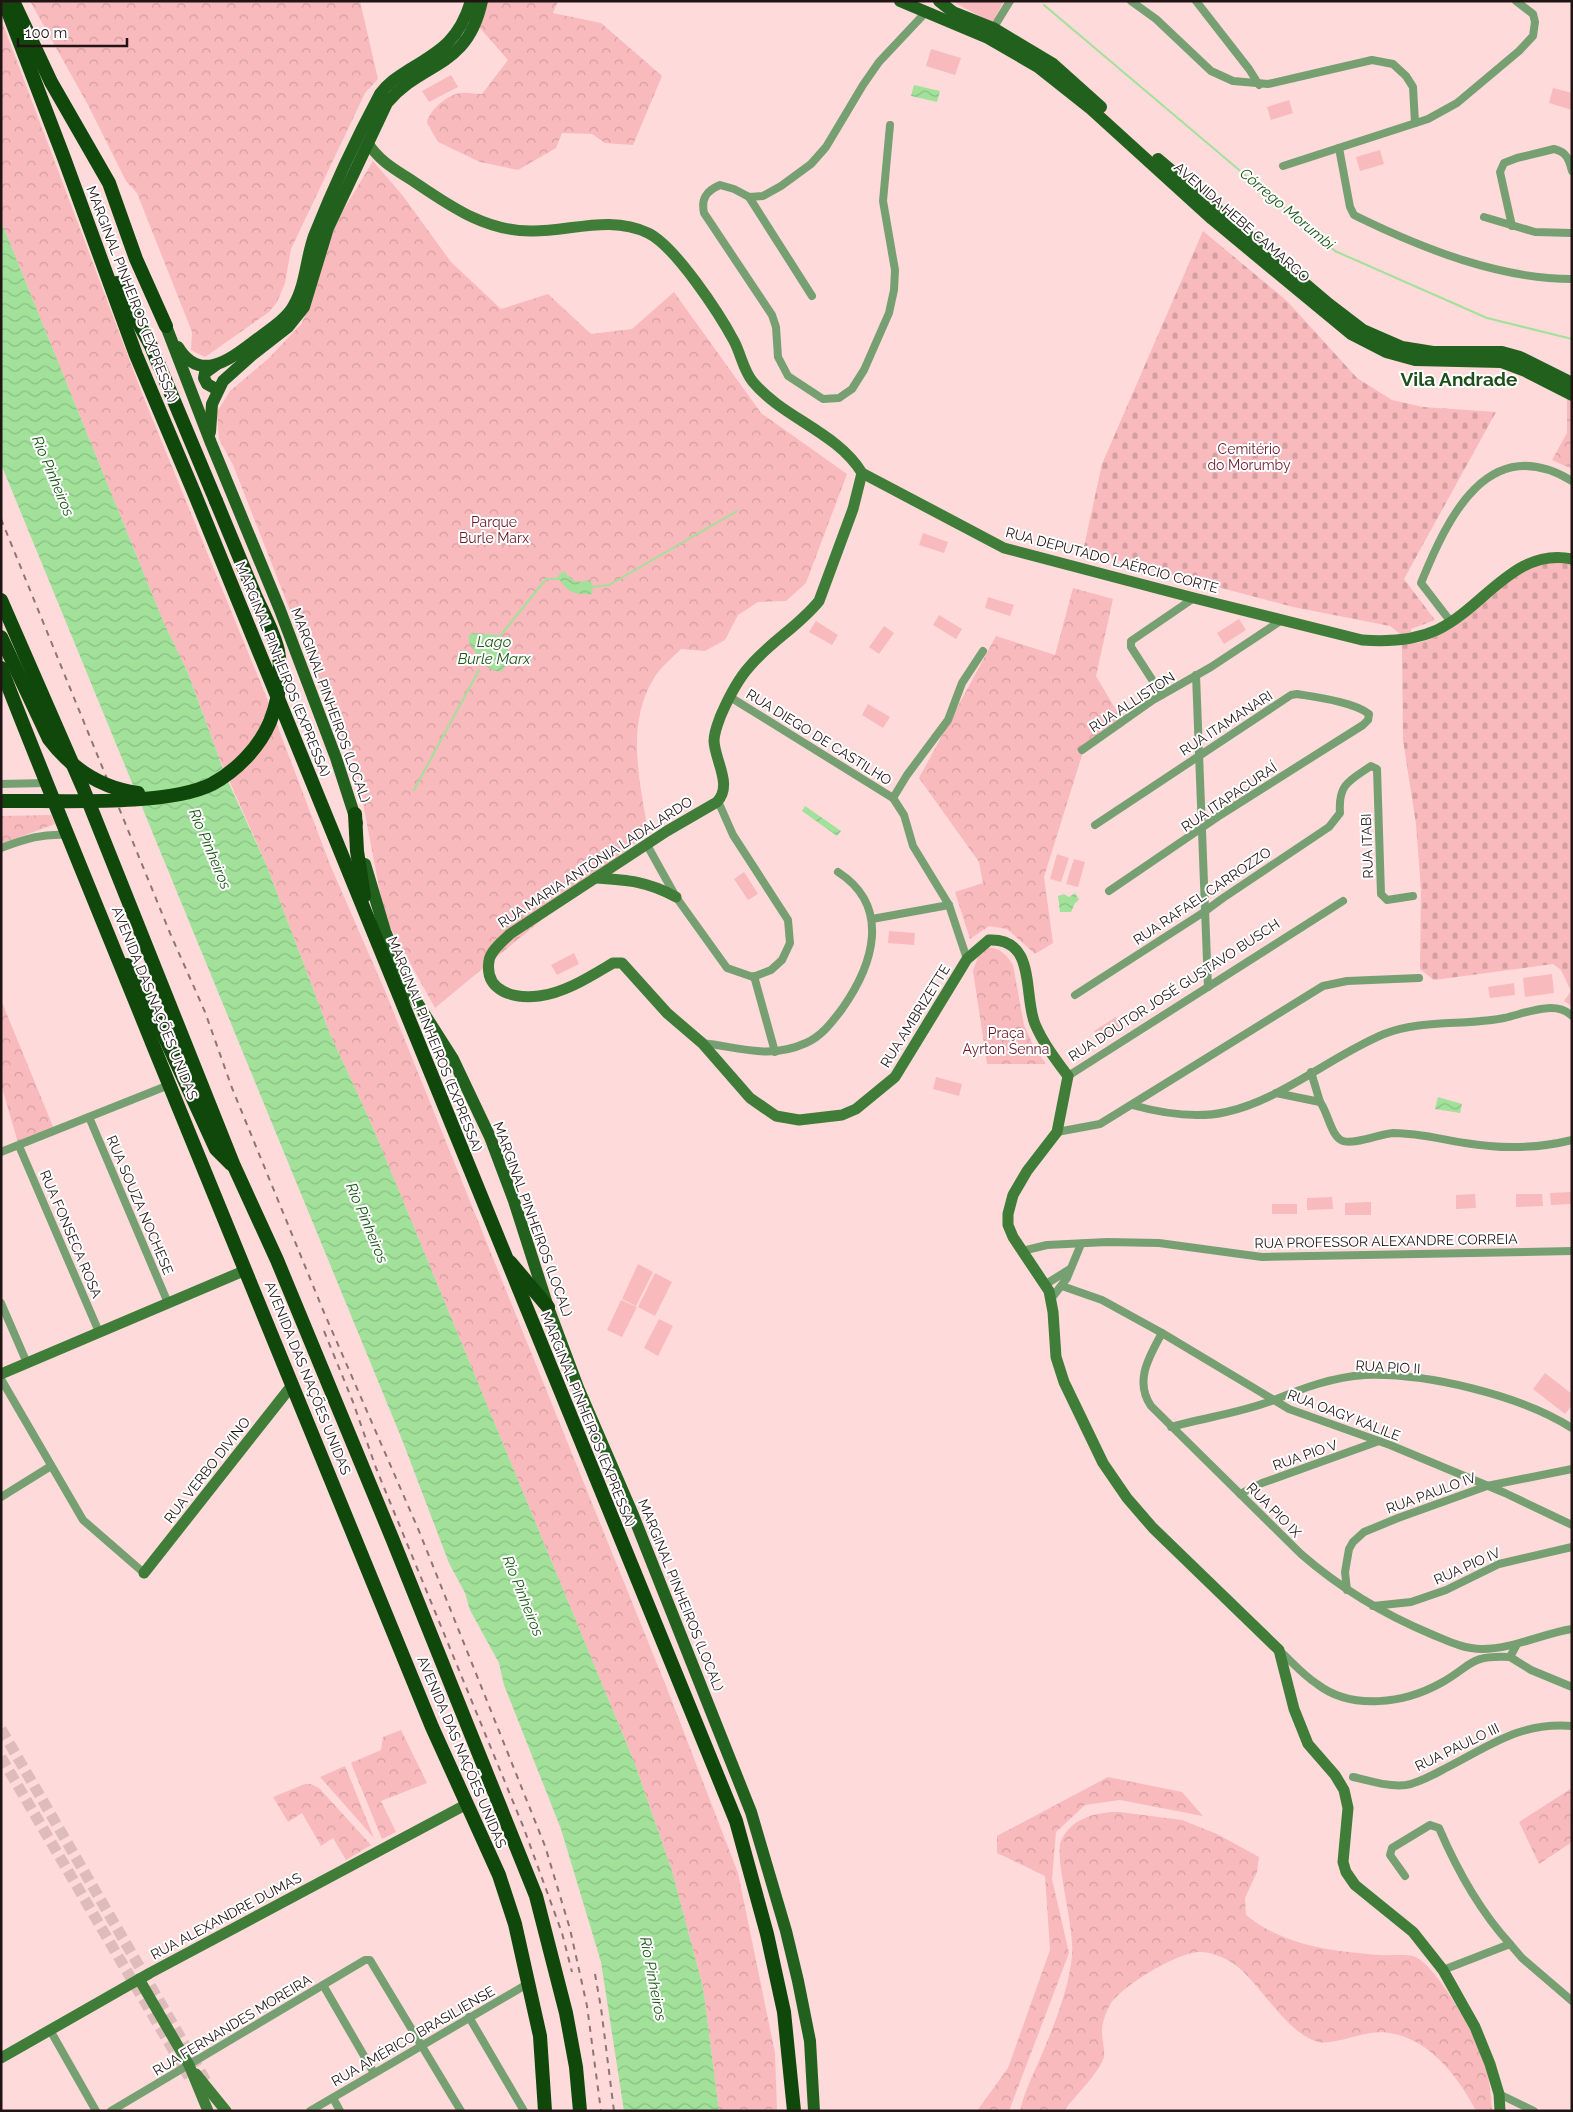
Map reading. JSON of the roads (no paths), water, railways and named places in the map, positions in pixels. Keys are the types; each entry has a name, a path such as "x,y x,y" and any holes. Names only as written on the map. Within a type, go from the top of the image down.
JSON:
{"highway":[{"name":"MARGINAL PINHEIROS (EXPRESSA)","path":"4,1 136,355 193,490 736,1821 767,1934 784,2012 794,2111"},
{"path":"13,1 51,82 109,183 136,259 166,326"},
{"path":"1,801 123,799 161,796 191,791 210,785 230,772 251,752 266,730 275,709 280,686 280,662 272,634 152,346 126,302 85,218"},
{"path":"1,600 83,788 234,1166 276,1260 392,1538 536,1896 566,2013 576,2067 580,2111"},
{"path":"1,637 49,739 57,750 78,768 104,784 126,791 161,796"},
{"name":"AVENIDA DAS NAÇÕES UNIDAS","path":"1,668 46,783 117,951 418,1694 498,1875 515,1924 540,2036 545,2111"},
{"path":"356,814 358,866 368,922"},
{"path":"117,951 138,979 216,1149 234,1166"},
{"path":"502,1251 548,1308"}],"main road":[{"path":"218,390 207,384 204,378 208,370 233,356 285,318 292,310 302,286 315,234 380,94 392,80 434,56 451,42 466,16 471,1"},
{"path":"210,444 210,410 222,381 252,354 288,327 304,307 312,286 321,246 387,103 395,94 439,66 466,40 473,30 482,1"},
{"name":"AVENIDA HEBE CAMARGO","path":"900,1 990,33 1038,67 1092,109 1212,219 1351,334 1386,352 1415,360 1501,362 1525,371 1572,394"},
{"name":"AVENIDA HEBE CAMARGO","path":"939,1 953,12 990,33 1053,64 1176,174 1328,304 1363,330 1402,347 1433,352 1502,352 1520,357 1572,383"},
{"path":"166,326 188,360 205,366 218,364"},
{"name":"MARGINAL PINHEIROS (LOCAL)","path":"166,326 210,444 280,610 356,814 368,877 385,931 411,993 453,1060 490,1137 514,1201 548,1308 579,1390 636,1521 751,1812 786,1930 798,1981 810,2041 814,2111"}],"street":[{"path":"990,33 1010,1"},
{"path":"1131,1 1156,19 1211,70 1234,81 1260,85 1372,60 1386,62 1400,69 1410,82 1415,123"},
{"path":"1196,1 1260,85"},
{"path":"1283,166 1436,116 1457,103 1530,41 1535,30 1533,14 1516,1"},
{"path":"749,197 771,192 811,164 826,147 863,85 922,10"},
{"path":"812,296 749,197 734,189 720,185 708,192 702,205 704,213 772,315 776,326 778,357 788,376 823,399 839,398 852,389 859,380 889,312 894,290 895,270 883,201 890,125"},
{"name":"RUA DEPUTADO LAÉRCIO CORTE","path":"368,143 378,158 454,209 486,223 532,231 616,224 638,228 650,234 674,254 687,271 733,340 752,381 773,400 834,443 855,462 862,473 1004,548 1362,640 1394,641 1416,638 1451,622 1524,564 1554,556 1572,559"},
{"path":"1339,148 1350,207 1354,215 1395,234 1498,270 1538,278 1572,279"},
{"path":"1512,226 1500,172 1504,163 1554,149 1560,150 1568,157 1572,171"},
{"path":"359,161 378,158"},
{"path":"1484,217 1543,233 1572,233"},
{"path":"1451,622 1421,583 1435,548 1452,515 1470,492 1493,473 1518,466 1540,467 1572,481"},
{"path":"647,845 676,897 721,962 734,972 754,976 771,970 782,960 790,943 790,926 782,908 728,827 718,801 724,789 714,742 714,733 730,697 748,667 810,612 819,600 853,509 862,473"},
{"path":"1162,695 1131,647 1131,641 1194,598"},
{"name":"RUA ALLISTON","path":"1082,750 1162,695 1282,620"},
{"path":"893,798 948,720 962,683 983,651"},
{"path":"1196,675 1208,987"},
{"name":"RUA ITAMANARI","path":"1096,825 1199,756 1297,694 1361,709 1369,717 1363,725"},
{"name":"RUA DIEGO DE CASTILHO","path":"730,697 893,798 904,816 913,846 949,904 967,959"},
{"name":"RUA ITAPACURAÍ","path":"1109,891 1201,829 1363,725"},
{"name":"RUA RAFAEL CARROZZO","path":"1075,995 1204,912 1329,827 1340,813 1339,798 1343,786 1371,766"},
{"name":"RUA ITABI","path":"1371,766 1377,769 1381,894 1387,900 1413,896"},
{"path":"1,784 46,783"},
{"name":"RUA MARIA ANTÔNIA LADALARDO","path":"718,801 703,808 510,934 499,944 489,960 490,978 501,990 517,998 541,996 562,990 613,963 622,963 667,1014 702,1044 750,1098"},
{"path":"1,848 45,834 68,835"},
{"path":"702,1044 756,1052 775,1052 808,1042 827,1028 836,1017 866,969 872,937 872,919 862,895 849,879 838,872"},
{"path":"595,878 638,881 653,885 676,897"},
{"name":"RUA DOUTOR JOSÉ GUSTAVO BUSCH","path":"1279,1650 1153,1528 1127,1498 1103,1463 1064,1382 1056,1357 1051,1299 1046,1284 1022,1251 1008,1225 1012,1195 1027,1171 1057,1132 1068,1076 1343,901"},
{"path":"872,919 949,904"},
{"name":"RUA AMBRIZETTE","path":"750,1098 776,1116 792,1120 828,1117 856,1109 900,1072 967,959 989,940 1003,942 1021,955 1026,966 1035,1024 1068,1076"},
{"path":"754,976 775,1052"},
{"path":"1057,1132 1100,1124 1323,986 1347,981 1419,978"},
{"path":"1132,1105 1198,1115 1224,1113 1259,1103 1348,1051 1386,1033 1419,1025 1501,1019 1555,1007 1565,1009 1572,1016"},
{"path":"1310,1072 1320,1102 1337,1137 1343,1141 1350,1142 1390,1133 1431,1136 1496,1148 1531,1148 1572,1140"},
{"path":"1,1152 170,1085"},
{"path":"1276,1093 1320,1102"},
{"name":"RUA SOUZA NOCHESE","path":"89,1117 168,1303"},
{"name":"RUA FONSECA ROSA","path":"19,1146 99,1332"},
{"name":"RUA PROFESSOR ALEXANDRE CORREIA","path":"1022,1251 1047,1245 1106,1242 1159,1243 1262,1257 1572,1251"},
{"path":"1051,1299 1062,1286 1073,1266 1081,1244"},
{"path":"1046,1284 1065,1274 1073,1266"},
{"path":"1,1374 246,1270"},
{"name":"RUA OAGY KALILE","path":"1062,1286 1102,1300 1162,1333 1289,1409 1379,1442 1487,1486 1572,1525"},
{"path":"1,1304 27,1363"},
{"name":"RUA PIO IX","path":"1162,1333 1146,1364 1142,1382 1145,1398 1171,1427 1301,1554 1347,1590 1373,1606 1465,1648 1483,1649 1517,1644 1572,1629"},
{"name":"RUA PIO II","path":"1171,1427 1273,1400 1305,1387 1365,1375 1392,1377 1469,1389 1543,1411 1572,1428"},
{"path":"1,1379 83,1520 144,1573"},
{"name":"RUA VERBO DIVINO","path":"144,1573 293,1384"},
{"name":"RUA PIO V","path":"1240,1494 1262,1483 1379,1442"},
{"path":"1,1497 51,1466"},
{"name":"RUA PAULO IV","path":"1347,1590 1345,1572 1347,1556 1349,1549 1358,1536 1398,1518 1487,1486 1572,1470"},
{"name":"RUA PIO IV","path":"1373,1606 1411,1602 1446,1590 1499,1564 1572,1548"},
{"path":"1510,1657 1517,1644"},
{"path":"1465,1648 1469,1653 1470,1661"},
{"path":"1279,1650 1318,1686 1355,1699 1384,1702 1417,1695 1442,1682 1470,1661 1483,1658 1510,1657 1531,1670 1572,1687"},
{"path":"1279,1650 1294,1709 1308,1744 1335,1775 1344,1790 1348,1808 1344,1862 1346,1872 1355,1885 1413,1932 1443,1970 1475,2027 1500,2094 1500,2111"},
{"name":"RUA PAULO III","path":"1353,1777 1380,1783 1406,1785 1429,1777 1513,1733 1543,1726 1572,1726"},
{"name":"RUA ALEXANDRE DUMAS","path":"1,2058 139,1979 467,1804"},
{"path":"1405,1876 1390,1855 1392,1848 1430,1825 1435,1825 1439,1828 1463,1878 1483,1911 1522,1958 1572,2001"},
{"path":"1443,1970 1510,1944"},
{"name":"RUA FERNANDES MOREIRA","path":"110,2111 365,1960 373,1962 422,2045"},
{"path":"139,1979 189,2065 208,2111"},
{"name":"RUA AMÉRICO BRASILIENSE","path":"310,2111 529,1983"},
{"path":"323,1985 374,2073"},
{"path":"469,2017 524,2111"},
{"path":"50,2030 96,2111"},
{"path":"422,2045 461,2111"},
{"path":"189,2065 226,2111"},
{"path":"1500,2094 1534,2111"},
{"path":"333,2098 340,2111"}],"water":[{"path":"914,85 940,91 937,102 911,96"},
{"name":"Rio Pinheiros","path":"1,221 163,621 188,673 226,777 266,864 330,1034 371,1123 635,1764 672,1871 703,1987 719,2111 624,2111 601,1962 561,1829 504,1685 499,1663 470,1610 465,1593 449,1563 401,1437 1,464"},
{"path":"564,571 575,581 589,580 593,586 592,594 579,594 567,589 557,576"},
{"name":"Lago Burle Marx","path":"471,633 497,635 508,642 509,661 502,671 491,669 482,662 469,642"},
{"path":"805,806 841,831 837,836 802,811"},
{"path":"1075,893 1079,900 1075,903 1071,912 1060,912 1058,896 1064,894 1069,897"},
{"path":"1438,1097 1462,1104 1460,1113 1435,1109"}],"waterway":[{"name":"Córrego Morumbi","path":"1044,5 1335,251 1487,318 1572,339"},
{"path":"592,587 609,585 737,511"},
{"path":"500,636 546,579 560,579"},
{"path":"414,790 479,670"}],"tunnel":[{"path":"1,1729 206,2081"},
{"path":"1,1757 189,2077"}],"railway":[{"path":"1,519 170,933 205,1012 232,1088 323,1310 419,1531 545,1846 570,1929 587,2006 601,2111"},
{"path":"324,1331 353,1402 376,1468 523,1826 562,1933 572,1972"},
{"path":"595,1974 614,2111"}],"district":[{"name":"Vila Andrade","path":"1459,379"}],"park label":[{"name":"Cemitério do Morumby","path":"1249,458"},
{"name":"Parque Burle Marx","path":"494,530"},
{"name":"Praça Ayrton Senna","path":"1006,1042"}]}
